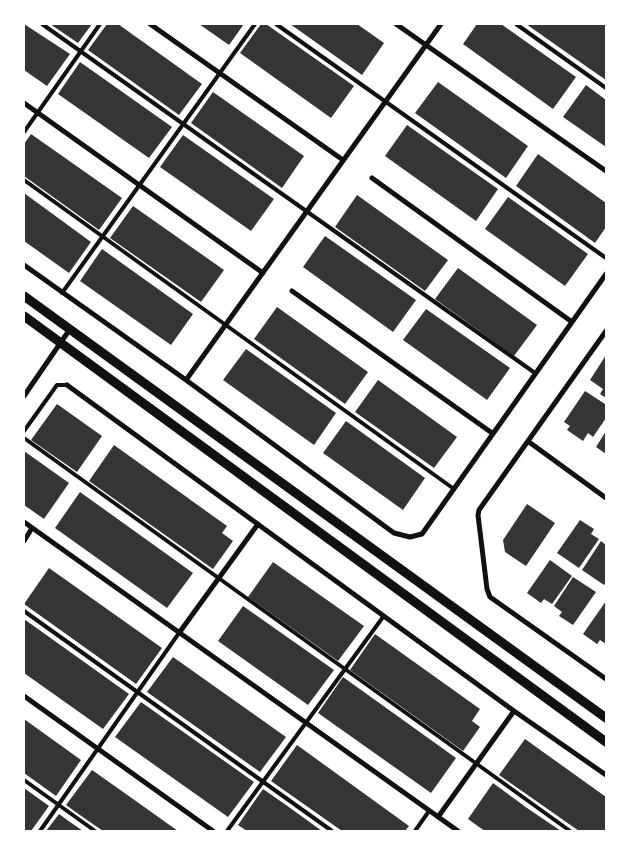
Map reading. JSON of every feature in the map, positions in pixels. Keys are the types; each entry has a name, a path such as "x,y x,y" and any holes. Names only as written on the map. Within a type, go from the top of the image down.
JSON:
{"street":[{"path":"150,24 343,160"},
{"path":"396,24 606,172"},
{"path":"186,380 441,24"},
{"path":"24,103 263,273"},
{"path":"372,178 572,322"},
{"path":"24,265 186,380 394,534 410,537 422,534 606,274"},
{"path":"292,291 492,433"},
{"path":"24,296 606,718"},
{"path":"24,316 606,742"},
{"path":"24,396 70,329"},
{"path":"606,332 479,510 487,589 490,597 606,679"},
{"path":"67,385 514,712 606,775"},
{"path":"529,442 606,498"},
{"path":"24,522 304,724 458,831"},
{"path":"179,633 220,579 258,524"},
{"path":"24,541 32,528"},
{"path":"24,696 213,831"},
{"path":"438,817 514,712"}],"lane":[{"path":"42,24 535,373"},
{"path":"24,132 100,24"},
{"path":"62,293 255,24"},
{"path":"276,24 606,258"},
{"path":"516,24 606,88"},
{"path":"24,180 454,489"},
{"path":"24,431 57,385 67,385"},
{"path":"24,438 570,831"},
{"path":"24,611 332,831"},
{"path":"227,831 304,724 346,670 383,616"},
{"path":"40,831 179,633"},
{"path":"24,780 95,831"},
{"path":"415,831 429,811"}],"building":[{"path":"24,24 70,54 47,86 24,70"},
{"path":"50,24 92,24 78,43"},
{"path":"107,24 118,24 202,84 179,115 88,50"},
{"path":"199,24 244,24 229,45"},
{"path":"261,24 266,24 354,86 331,118 240,53"},
{"path":"290,24 357,24 384,43 362,75"},
{"path":"477,24 501,24 576,77 553,109 463,44"},
{"path":"526,24 606,24 606,80 590,69"},
{"path":"80,62 172,127 149,158 58,94"},
{"path":"438,82 528,146 506,178 415,113"},
{"path":"586,85 606,100 606,147 563,117"},
{"path":"213,92 304,156 282,188 191,123"},
{"path":"407,125 498,189 476,221 385,156"},
{"path":"31,134 122,198 99,230 24,176 24,144"},
{"path":"183,135 274,199 251,231 160,167"},
{"path":"538,154 606,203 606,227 595,243 516,186"},
{"path":"24,193 91,242 69,273 24,241"},
{"path":"357,195 448,260 425,291 335,227"},
{"path":"508,197 588,254 565,286 485,229"},
{"path":"133,206 224,270 201,302 110,238"},
{"path":"325,236 416,300 393,332 303,267"},
{"path":"102,249 193,314 171,345 80,281"},
{"path":"458,268 537,325 514,356 435,299"},
{"path":"277,307 368,372 345,404 254,339"},
{"path":"426,309 510,368 487,400 403,340"},
{"path":"246,349 336,413 314,445 223,380"},
{"path":"606,355 606,398 600,394 603,389 590,380"},
{"path":"378,380 457,437 434,468 355,412"},
{"path":"585,391 606,403 606,418 593,437 588,433 583,441 567,430 570,426 564,422"},
{"path":"57,404 102,436 77,472 31,440"},
{"path":"346,421 425,478 403,510 323,453"},
{"path":"606,431 606,454 596,447"},
{"path":"114,445 227,526 222,533 233,541 213,569 89,481"},
{"path":"24,451 69,483 44,519 24,505"},
{"path":"80,492 193,573 167,608 55,528"},
{"path":"527,504 555,523 526,566 505,552 503,540"},
{"path":"580,520 594,529 591,534 599,539 579,568 557,553"},
{"path":"601,541 606,545 606,582 604,585 582,570"},
{"path":"550,560 572,576 552,604 544,599 541,603 527,593"},
{"path":"273,562 364,626 338,661 248,597"},
{"path":"49,568 162,648 136,684 24,604"},
{"path":"573,577 596,592 573,625 559,616 562,612 554,606"},
{"path":"606,601 606,644 600,640 597,644 583,634"},
{"path":"243,606 334,670 308,705 218,641"},
{"path":"24,619 129,694 103,729 24,673"},
{"path":"375,634 480,709 472,721 480,727 463,751 350,670"},
{"path":"173,657 286,737 260,772 147,692"},
{"path":"343,677 456,758 431,793 318,713"},
{"path":"141,702 254,782 228,817 115,737"},
{"path":"24,719 81,760 56,796 24,773"},
{"path":"525,739 606,797 606,831 579,831 499,775"},
{"path":"297,745 409,826 405,831 342,831 271,781"},
{"path":"92,770 178,831 103,831 77,813 66,805"},
{"path":"493,783 561,831 485,831 479,827 468,819"},
{"path":"24,788 49,806 31,831 24,831"},
{"path":"263,789 322,831 247,831 238,825"},
{"path":"59,814 70,822 83,831 46,831"}]}
